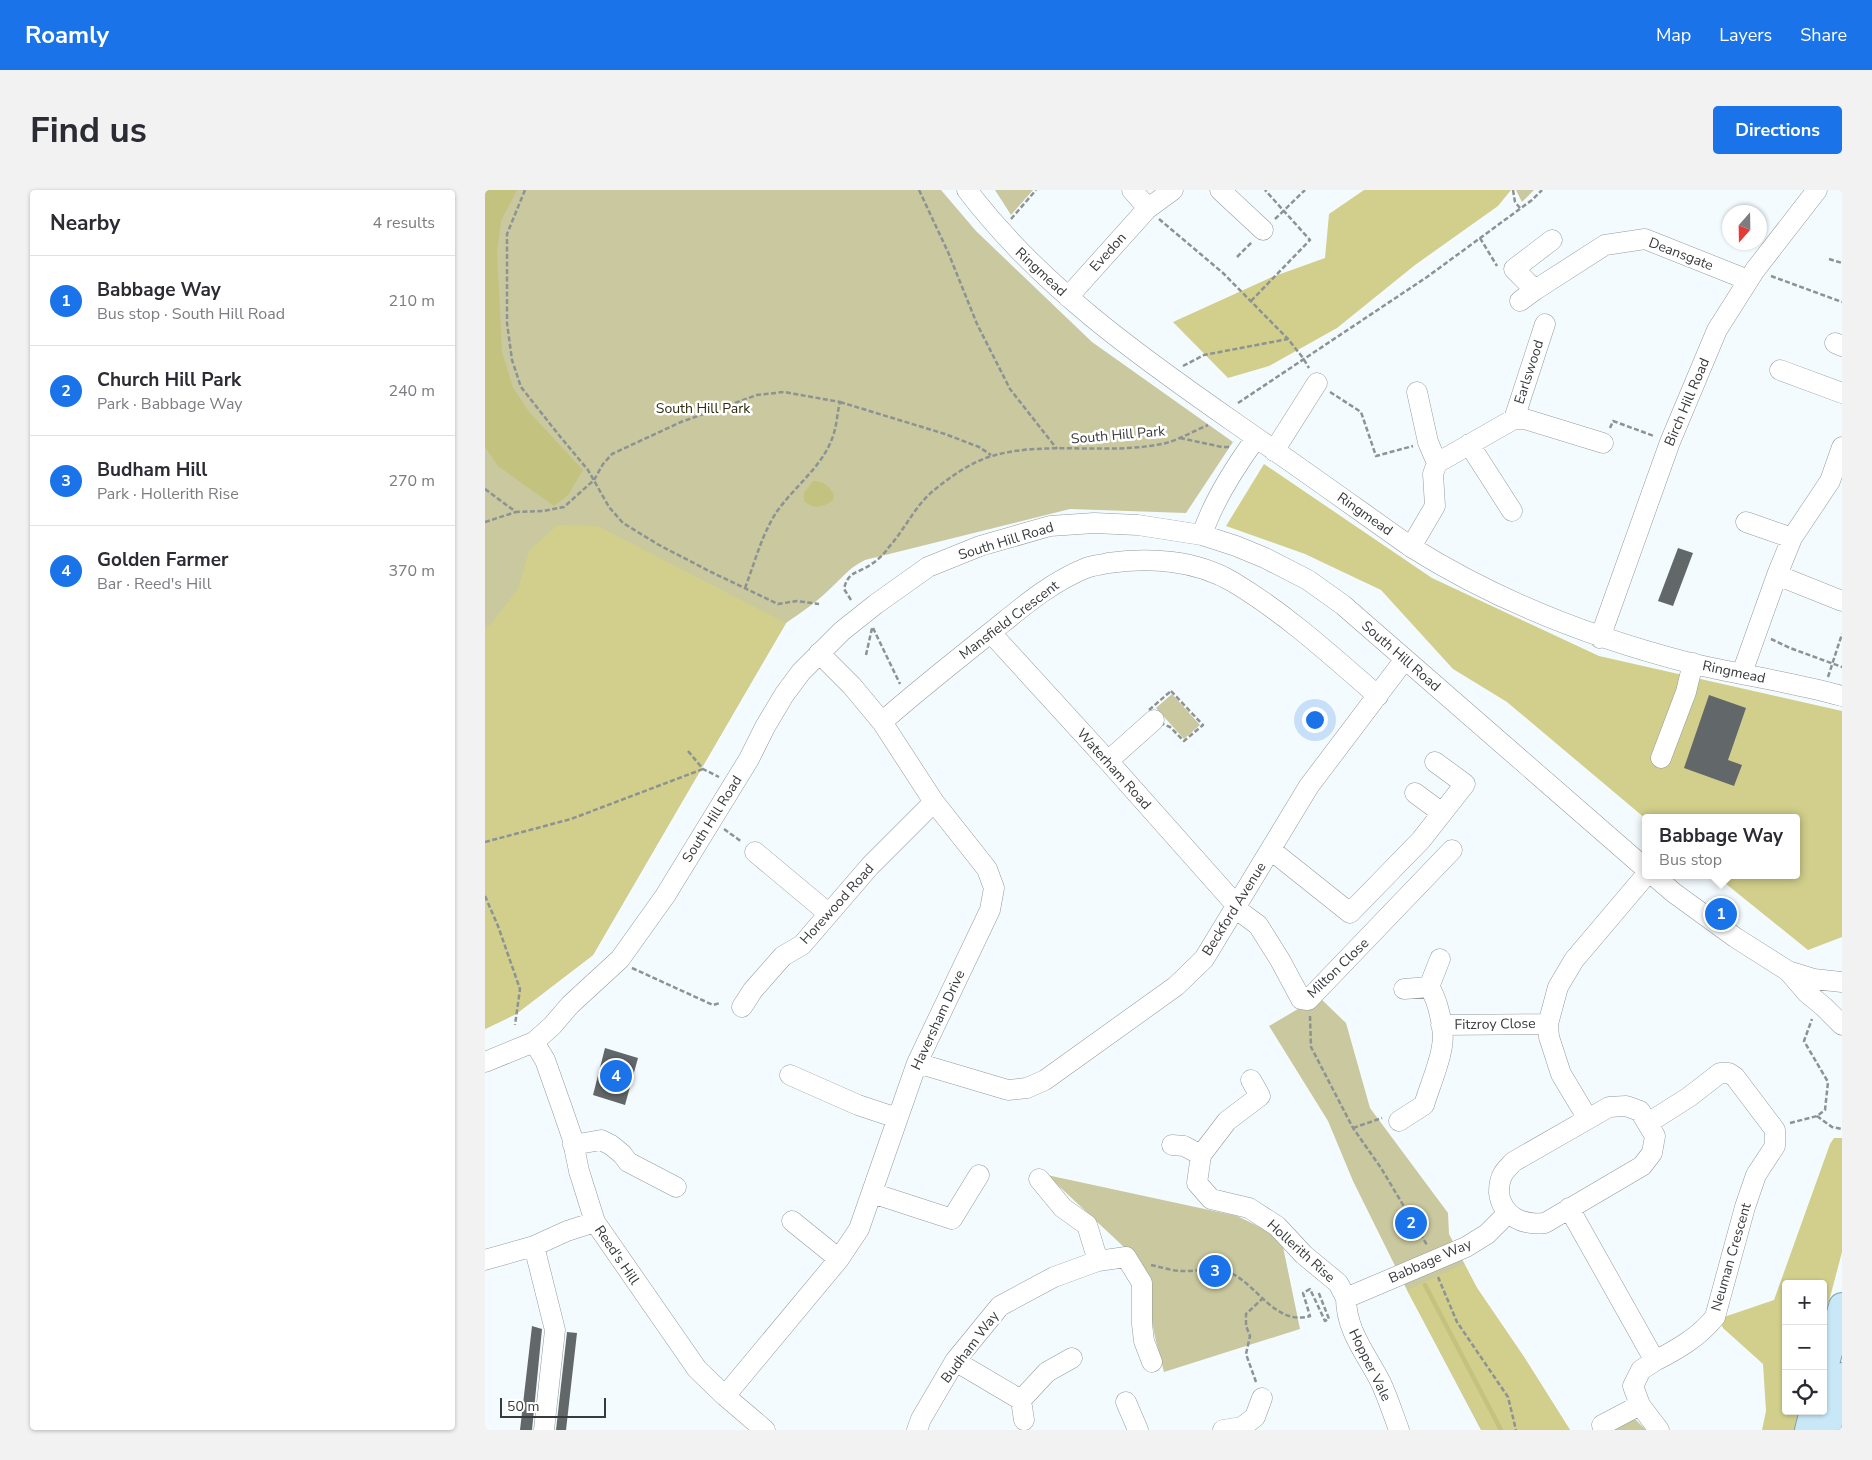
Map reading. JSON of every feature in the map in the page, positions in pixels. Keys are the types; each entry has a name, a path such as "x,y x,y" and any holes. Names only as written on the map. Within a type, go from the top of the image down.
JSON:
{"main road":[{"path":"1824,1370 1842,1306"},
{"path":"1827,1430 1842,1376"},
{"path":"1808,1430 1812,1415"}],"street":[{"name":"Ringmead","path":"967,190 989,219 1018,250 1096,322 1151,365 1411,547 1437,563 1486,590 1601,638 1693,663 1842,696"},
{"path":"1132,190 1148,209"},
{"name":"Evedon","path":"1068,297 1148,209 1173,190"},
{"path":"1219,190 1263,230"},
{"name":"Birch Hill Road","path":"1601,638 1669,442 1717,330 1751,275 1817,190"},
{"name":"Deansgate","path":"1514,269 1527,296 1605,244 1645,239 1751,275"},
{"path":"1514,269 1552,240"},
{"name":"Earlswood","path":"1514,419 1545,324"},
{"path":"1780,370 1842,393"},
{"path":"1274,450 1317,383"},
{"path":"1411,547 1435,506 1433,474 1437,463 1428,442 1417,392"},
{"name":"Earlswood","path":"1437,463 1514,419 1525,418 1603,443"},
{"path":"1202,535 1208,518 1252,435"},
{"path":"1469,444 1512,511"},
{"path":"1742,673 1777,574 1792,538 1829,481 1842,447"},
{"path":"1746,522 1792,538"},
{"name":"South Hill Road","path":"485,1062 534,1042 588,998 647,923 749,759 784,695 801,672 842,631 928,567 980,546 1050,526 1138,525 1202,535 1265,558 1308,580 1343,605 1642,866"},
{"name":"Mansfield Crescent","path":"881,722 1015,612 1051,585 1087,567 1128,560 1163,560 1200,568 1231,581 1292,624 1378,696"},
{"path":"1777,574 1842,601"},
{"name":"Waterham Road","path":"991,633 1108,761 1236,907"},
{"name":"Haversham Drive","path":"725,1396 839,1259 859,1229 917,1063 990,910 994,888 987,869 934,802 881,722 852,686 819,653"},
{"name":"Beckford Avenue","path":"917,1063 1008,1090 1027,1088 1045,1080 1176,986 1204,959 1309,786 1405,659"},
{"path":"1661,758 1686,692 1693,663"},
{"path":"1108,761 1154,720"},
{"path":"1271,850 1350,912 1421,840 1465,784 1435,762"},
{"path":"1415,793 1442,813"},
{"name":"Horewood Road","path":"742,1007 753,990 783,956 802,945 870,866 934,802"},
{"name":"Milton Close","path":"1236,907 1258,925 1301,999 1308,1000 1452,850"},
{"path":"755,852 828,913"},
{"path":"1588,1119 1561,1074 1549,1037 1548,1024 1558,987 1574,960 1643,879"},
{"path":"1658,879 1735,938 1788,971 1814,979 1842,982"},
{"path":"1404,990 1429,987 1440,959"},
{"path":"1788,971 1807,994 1824,1007 1842,1025"},
{"name":"Fitzroy Close","path":"1394,1118 1424,1105 1443,1046 1435,994 1429,987"},
{"name":"Fitzroy Close","path":"1441,1025 1548,1024"},
{"name":"Reed's Hill","path":"534,1042 545,1060 573,1145 595,1222 697,1369 764,1430"},
{"path":"1648,1123 1689,1097 1720,1073 1729,1073 1735,1077 1775,1130"},
{"path":"790,1076 858,1106 897,1118"},
{"name":"Hollerith Rise","path":"1262,1088 1227,1121 1201,1155 1197,1184 1211,1199 1249,1208 1277,1226 1304,1255 1338,1283 1346,1298"},
{"path":"1626,1106 1640,1111 1655,1136 1652,1153 1642,1166 1545,1223 1532,1225 1519,1221 1508,1214 1500,1202 1499,1188 1502,1174 1513,1162 1588,1119 1609,1107 1626,1106"},
{"name":"Neuman Crescent","path":"1659,1430 1640,1406 1633,1386 1641,1370 1682,1347 1708,1326 1715,1317 1745,1207 1756,1175 1775,1146 1775,1130"},
{"path":"573,1145 601,1140 611,1145 628,1162 676,1187"},
{"path":"1172,1145 1185,1146 1201,1155"},
{"path":"871,1192 948,1226 979,1176"},
{"path":"1039,1179 1063,1208 1087,1225 1098,1261"},
{"path":"1569,1208 1655,1361"},
{"name":"Babbage Way","path":"1346,1298 1466,1247 1487,1234 1508,1214"},
{"path":"792,1220 839,1259"},
{"path":"485,1260 534,1246 567,1231 595,1222"},
{"path":"534,1246 555,1330 544,1430"},
{"path":"1126,1257 1142,1283 1141,1324 1144,1341 1152,1362"},
{"name":"Budham Way","path":"917,1430 921,1419 955,1361 1000,1306 1054,1277 1098,1261 1126,1257"},
{"name":"Hopper Vale","path":"1346,1298 1346,1311 1352,1332 1381,1383 1399,1430"},
{"path":"1021,1400 1047,1372 1072,1358"},
{"path":"955,1361 1021,1400"},
{"path":"1233,1429 1255,1417 1263,1398"},
{"path":"1021,1400 1024,1420"},
{"path":"1126,1402 1138,1430"},
{"path":"1602,1425 1640,1406"}],"path":[{"path":"525,190 507,234 507,323 512,360 521,387 588,470 609,507 623,523 659,545 779,604 797,600 819,604"},
{"name":"South Hill Park","path":"919,190 948,252 977,324 1010,389 1057,449"},
{"path":"1010,219 1036,190"},
{"path":"1251,302 1310,240 1265,190"},
{"path":"1513,190 1515,202 1521,208"},
{"path":"1238,403 1427,277 1521,208 1542,190"},
{"path":"1148,209 1223,273 1288,339 1303,358"},
{"path":"1480,238 1499,269 1514,269"},
{"path":"1829,259 1842,264"},
{"path":"1751,275 1842,302"},
{"path":"1182,367 1204,356 1288,339"},
{"path":"1317,383 1361,412 1376,456 1428,442"},
{"path":"485,522 516,512 563,508 594,480 603,464 612,454 681,422 757,395 784,392 840,402 979,446 992,456"},
{"path":"745,588 765,535 778,510 808,476 825,453 833,435 840,402"},
{"path":"1603,443 1613,421 1669,442"},
{"name":"South Hill Park","path":"851,600 844,589 846,579 884,554 916,508 933,491 972,465 992,456 1023,451 1087,450 1151,445 1179,438 1211,423"},
{"name":"South Hill Park","path":"1179,438 1222,447 1236,447 1252,435"},
{"path":"485,489 516,512"},
{"path":"866,656 873,627 907,700"},
{"path":"1756,632 1790,648 1842,667"},
{"path":"1828,678 1842,634"},
{"path":"1171,691 1203,725 1184,741 1170,727 1154,720 1149,710 1171,691"},
{"path":"485,842 571,819 703,769 688,751"},
{"path":"712,820 755,852"},
{"path":"485,896 498,926 520,989 515,1025"},
{"path":"630,967 713,1005 720,1003"},
{"path":"1308,1000 1311,1047 1353,1128 1381,1168 1427,1245"},
{"path":"1775,1130 1786,1124 1817,1116 1825,1110 1828,1082 1804,1040 1814,1013"},
{"path":"1817,1116 1832,1127 1842,1129"},
{"path":"1353,1128 1394,1118"},
{"path":"1126,1257 1141,1263 1181,1271 1215,1268 1231,1273 1262,1299 1279,1311 1292,1317 1302,1318 1310,1316 1303,1293 1310,1289 1325,1321 1329,1318 1318,1290"},
{"path":"1435,1271 1457,1322 1508,1397 1516,1430"},
{"path":"1262,1299 1246,1314 1245,1326 1250,1336 1245,1354 1263,1398"}],"green space":[{"name":"South Hill Park","path":"485,190 941,190 976,231 1092,342 1233,442 1186,513 1070,509 865,560 851,569 821,597 786,623 593,955 516,1014 485,1029"},
{"path":"995,190 1033,190 1011,215"},
{"path":"1516,190 1534,190 1522,202"},
{"path":"1172,694 1200,725 1184,739 1156,708"},
{"path":"1320,998 1346,1023 1370,1108 1448,1213 1449,1234 1477,1288 1524,1357 1570,1430 1481,1430 1407,1290 1353,1181 1328,1121 1269,1026"},
{"path":"1047,1175 1237,1216 1281,1237 1300,1329 1164,1372 1155,1337 1141,1263"},
{"path":"1633,1417 1646,1430 1593,1430"}],"shaded area":[{"path":"485,190 517,190 501,221 497,253 502,352 513,388 530,413 583,470 568,495 554,506 498,466 485,447"},
{"path":"1364,190 1511,190 1498,206 1415,265 1337,328 1269,366 1228,378 1173,322 1272,277 1325,258 1329,214"},
{"path":"1264,464 1432,578 1599,656 1842,711 1842,937 1808,950 1720,879 1800,879 1800,814 1642,814 1642,816 1507,702 1453,669 1381,590 1305,554 1226,526"},
{"path":"813,481 828,486 834,494 833,500 818,506 807,504 804,501 804,493"},
{"path":"557,525 598,526 786,623 593,955 516,1014 485,1029 485,628 491,624 518,589 529,551"},
{"path":"1834,1138 1842,1138 1842,1252 1827,1309 1827,1280 1782,1280 1782,1415 1800,1415 1796,1430 1762,1430 1766,1411 1763,1364 1723,1328 1720,1321 1721,1318 1774,1300 1830,1144"},
{"path":"1464,1264 1477,1288 1524,1357 1570,1430 1482,1430 1407,1290"}],"building":[{"path":"1678,548 1693,553 1673,606 1658,601"},
{"path":"1709,695 1746,708 1728,760 1742,765 1734,786 1684,768"},
{"path":"605,1048 638,1058 625,1105 593,1095"},
{"path":"532,1326 542,1329 532,1430 520,1430"},
{"path":"567,1332 577,1333 566,1430 556,1430"}],"waterway":[{"path":"1425,1285 1501,1430"}],"place":[{"name":"Babbage Way","path":"1721,914"},
{"name":"Golden Farmer","path":"616,1076"},
{"name":"Church Hill Park","path":"1411,1223"},
{"name":"Budham Hill","path":"1215,1271"}]}
